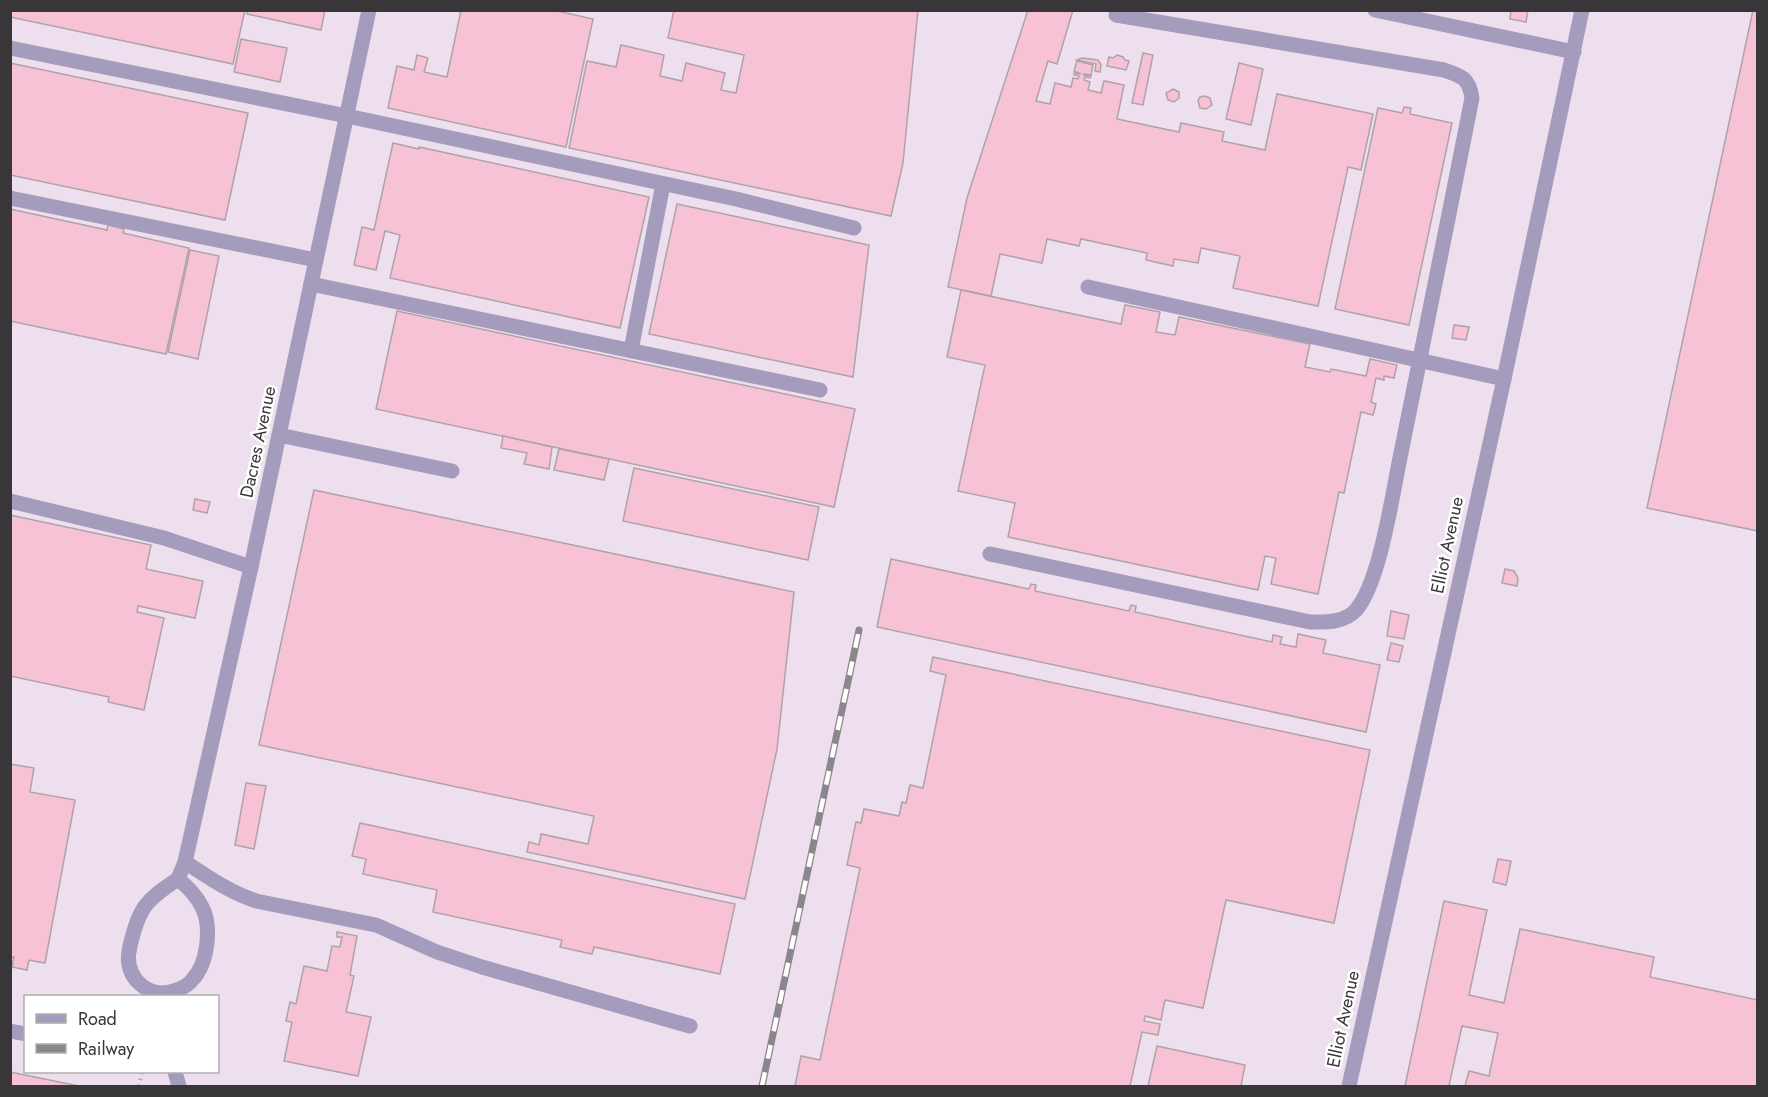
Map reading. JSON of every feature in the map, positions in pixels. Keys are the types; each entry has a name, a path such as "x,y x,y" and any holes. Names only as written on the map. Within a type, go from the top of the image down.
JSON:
{"street":[{"name":"Dacres Avenue","path":"178,879 185,862 251,567 369,10"},
{"path":"1375,10 1574,52"},
{"name":"Elliot Avenue","path":"1349,1086 1504,380 1582,10"},
{"path":"990,554 1310,622 1337,621 1355,611 1365,597 1379,556 1472,98 1470,86 1462,76 1444,70 1116,15"},
{"path":"10,48 663,183 854,228"},
{"path":"631,350 663,183"},
{"path":"10,198 316,261"},
{"path":"311,284 820,390"},
{"path":"1088,287 1504,380"},
{"path":"279,435 452,471"},
{"path":"10,501 164,538 251,567"},
{"path":"185,862 242,897 376,925 437,952 482,968 690,1026"},
{"path":"178,879 195,895 203,909 208,929 206,951 192,980 174,994 140,991 132,975 128,958 138,917 150,898 178,879"}],"shaded area":[{"path":"10,11 1757,11 1757,1086 11,1086"}],"building":[{"path":"10,10 245,10 233,64 10,17"},
{"path":"248,10 325,10 321,30 247,14"},
{"path":"461,10 553,10 593,19 566,147 388,108 397,66 414,70 417,55 428,58 424,72 447,77"},
{"path":"674,10 918,10 903,163 891,216 569,148 587,61 616,67 621,45 664,55 660,76 682,81 686,63 725,73 721,90 736,93 744,55 668,38"},
{"path":"1028,10 1073,10 1057,64 1048,61 1036,101 1050,104 1055,83 1071,87 1073,78 1078,79 1079,76 1074,73 1081,74 1074,71 1077,61 1093,65 1091,75 1084,74 1091,76 1090,78 1085,77 1084,80 1090,82 1088,90 1101,93 1104,81 1124,85 1117,119 1179,132 1181,123 1224,132 1222,141 1265,150 1277,94 1373,114 1361,170 1348,167 1318,306 1233,288 1240,256 1201,248 1198,263 1174,259 1173,266 1146,260 1147,253 1081,239 1079,246 1047,239 1042,263 1000,254 991,296 948,287 967,198"},
{"path":"1511,10 1528,10 1526,22 1510,19"},
{"path":"1753,10 1758,10 1758,531 1647,508"},
{"path":"241,39 287,48 280,82 234,72"},
{"path":"1143,53 1153,55 1143,105 1132,103"},
{"path":"1117,55 1129,61 1126,70 1107,66 1109,57 1113,58"},
{"path":"1082,58 1098,60 1101,65 1100,72 1095,71 1096,64 1077,60"},
{"path":"10,63 248,113 225,220 10,175"},
{"path":"1239,63 1263,69 1251,125 1226,119"},
{"path":"1173,89 1179,92 1179,98 1174,102 1168,100 1166,93"},
{"path":"1204,96 1210,98 1212,105 1206,109 1200,108 1198,101"},
{"path":"1404,107 1411,108 1410,114 1452,123 1409,325 1335,309 1378,108 1402,113"},
{"path":"393,143 649,197 620,328 390,278 400,235 385,231 376,270 354,265 362,227 374,230"},
{"path":"677,204 869,245 853,377 649,334"},
{"path":"10,209 107,230 108,225 124,229 123,233 189,248 166,354 10,321"},
{"path":"190,250 219,256 198,359 168,352"},
{"path":"961,290 1121,324 1125,305 1160,312 1156,332 1175,335 1179,317 1310,344 1305,367 1330,372 1331,369 1366,376 1370,359 1397,365 1394,378 1384,376 1384,380 1376,378 1371,402 1376,404 1373,415 1361,412 1344,493 1339,492 1318,594 1271,584 1276,558 1265,556 1258,590 1008,537 1015,503 958,491 985,365 947,357"},
{"path":"397,311 855,409 834,507 376,409"},
{"path":"1454,325 1469,327 1466,340 1452,338"},
{"path":"503,436 552,447 549,469 524,464 527,453 501,448"},
{"path":"559,449 609,459 604,480 554,470"},
{"path":"634,468 819,507 808,560 623,521"},
{"path":"314,490 794,592 777,749 745,899 527,852 529,842 539,845 541,834 588,844 594,816 259,745"},
{"path":"195,499 210,502 207,513 193,510"},
{"path":"10,515 151,545 146,569 203,581 195,618 138,606 137,612 164,618 144,710 108,702 109,697 10,676"},
{"path":"891,559 1029,589 1031,584 1036,585 1035,591 1129,611 1131,605 1136,606 1135,612 1272,642 1273,635 1282,637 1280,644 1296,647 1298,634 1326,640 1323,653 1380,665 1366,732 877,627"},
{"path":"1505,569 1514,571 1518,578 1517,586 1502,583"},
{"path":"1391,611 1409,615 1404,639 1387,636"},
{"path":"1391,643 1403,646 1399,662 1387,660"},
{"path":"933,657 1370,750 1334,923 1226,900 1203,1008 1165,1000 1161,1020 1145,1016 1144,1021 1160,1024 1158,1035 1142,1032 1130,1086 795,1086 801,1056 820,1060 860,868 847,865 856,822 861,823 864,809 899,816 902,802 906,803 910,785 923,788 946,675 930,671"},
{"path":"10,764 34,768 30,792 75,800 45,963 29,960 27,970 12,967 14,957 10,958"},
{"path":"246,783 266,786 254,849 235,845"},
{"path":"360,823 735,904 720,974 594,947 592,954 560,947 562,940 433,912 437,890 363,874 366,859 352,856"},
{"path":"1498,859 1511,861 1506,885 1493,882"},
{"path":"1444,901 1487,910 1469,995 1504,1003 1520,929 1654,957 1650,977 1758,1000 1758,1086 1465,1086 1469,1071 1489,1076 1498,1033 1462,1026 1449,1086 1405,1086"},
{"path":"337,932 357,936 350,975 354,976 346,1012 371,1017 358,1076 284,1061 292,1022 286,1021 290,1002 296,1004 304,966 327,971 332,946 340,947 342,937 337,937"},
{"path":"1157,1046 1245,1065 1241,1086 1148,1086"},
{"path":"10,1072 79,1086 10,1086"}],"railway":[{"path":"762,1086 859,630"}]}
